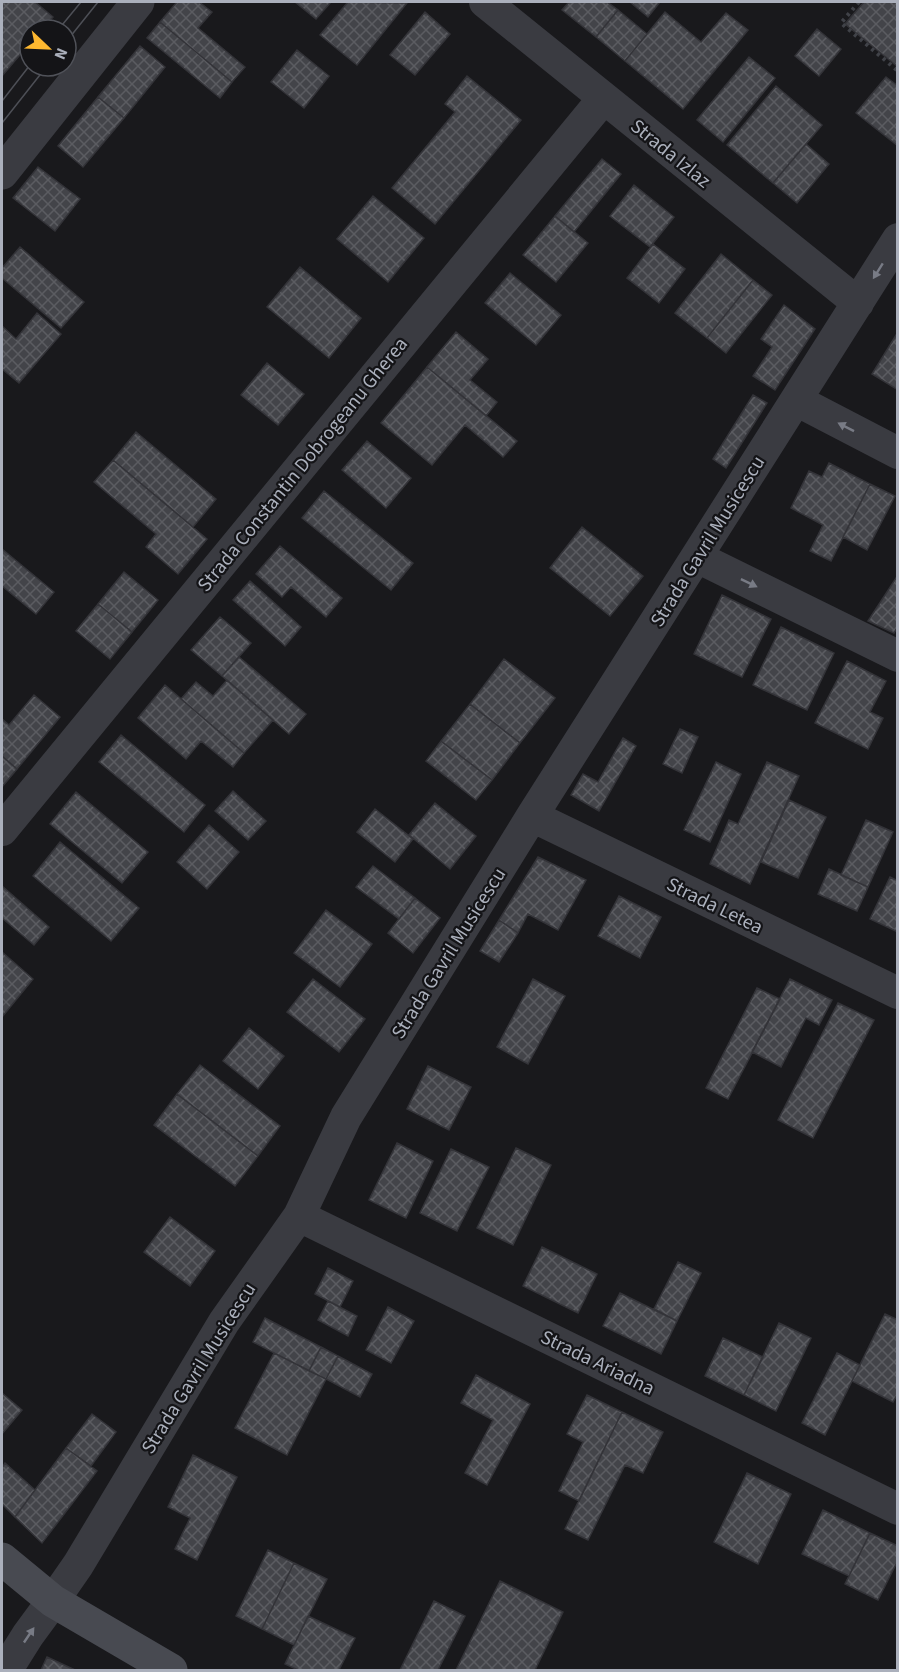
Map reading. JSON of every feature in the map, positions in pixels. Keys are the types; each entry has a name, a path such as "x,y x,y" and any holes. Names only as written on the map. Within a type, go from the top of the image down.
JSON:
{"main road":[{"path":"2,1559 53,1601 171,1671"}],"street":[{"path":"2,173 138,2"},
{"name":"Strada Izlaz","path":"485,2 858,303"},
{"name":"Strada Constantin Dobrogeanu Gherea","path":"2,830 603,99"},
{"name":"Strada Gavril Musicescu","path":"6,1671 28,1635 78,1565 224,1322 299,1216 346,1117 532,816 897,239"},
{"path":"796,400 897,453"},
{"path":"697,557 897,656"},
{"name":"Strada Letea","path":"532,816 897,993"},
{"name":"Strada Ariadna","path":"299,1216 897,1509"}],"path":[{"path":"859,2 841,23 897,70"}],"building":[{"path":"2,2 35,2 53,17 18,18 18,57 2,76"},
{"path":"177,2 199,2 212,12 198,28 245,67 232,82 160,22"},
{"path":"295,2 331,2 316,19"},
{"path":"348,2 407,3 357,65 320,35"},
{"path":"569,2 607,2 618,10 596,37 562,10"},
{"path":"630,2 660,2 648,17"},
{"path":"864,2 898,2 898,67 845,24"},
{"path":"618,10 647,34 625,61 596,37"},
{"path":"425,12 450,34 415,75 390,55"},
{"path":"665,12 701,42 726,13 748,30 683,109 625,61"},
{"path":"160,22 232,82 220,98 147,38"},
{"path":"817,29 841,49 819,76 795,56"},
{"path":"140,46 165,67 124,118 98,97"},
{"path":"297,50 329,76 304,108 271,82"},
{"path":"749,57 775,78 723,142 697,120"},
{"path":"467,76 521,120 435,224 392,188 455,112 445,104"},
{"path":"886,77 898,86 898,146 856,113"},
{"path":"776,86 822,125 773,183 727,145"},
{"path":"98,97 124,118 83,167 58,146"},
{"path":"806,144 829,164 797,203 773,183"},
{"path":"602,159 621,174 574,232 555,216"},
{"path":"38,167 80,199 55,231 13,198"},
{"path":"634,185 674,217 650,247 610,216"},
{"path":"373,196 424,238 388,282 337,239"},
{"path":"555,216 588,243 556,282 523,255"},
{"path":"653,244 685,269 659,303 627,278"},
{"path":"20,247 84,302 61,328 2,278 2,268"},
{"path":"721,254 753,280 707,338 675,313"},
{"path":"300,267 361,318 329,358 267,307"},
{"path":"510,273 561,315 536,345 485,303"},
{"path":"753,280 772,295 726,353 707,338"},
{"path":"784,305 815,329 775,390 753,376 772,347 761,339"},
{"path":"37,313 61,334 19,383 2,369 2,326 16,339"},
{"path":"456,332 488,359 470,380 497,402 486,416 427,367"},
{"path":"898,332 898,390 872,374"},
{"path":"267,363 304,394 278,425 241,395"},
{"path":"427,367 517,441 503,457 465,425 432,465 381,423"},
{"path":"753,395 767,403 726,468 713,459"},
{"path":"136,432 216,499 193,527 113,460"},
{"path":"367,441 411,478 386,508 342,470"},
{"path":"113,460 207,539 178,574 146,547 156,534 94,482"},
{"path":"829,463 870,484 831,561 810,551 823,525 791,508 809,471 822,477"},
{"path":"870,484 895,496 867,550 843,537"},
{"path":"324,491 413,563 391,590 302,518"},
{"path":"582,527 643,576 610,616 550,568"},
{"path":"280,546 342,598 326,617 291,587 282,597 256,574"},
{"path":"2,549 54,592 36,614 2,586"},
{"path":"124,572 158,600 132,632 98,604"},
{"path":"898,575 898,626 894,633 868,621"},
{"path":"250,581 301,627 285,646 233,600"},
{"path":"722,595 771,619 742,677 694,654"},
{"path":"98,604 132,632 110,659 76,631"},
{"path":"220,617 251,643 222,676 191,650"},
{"path":"781,627 834,653 807,710 753,685"},
{"path":"239,657 306,714 289,734 222,676"},
{"path":"504,659 555,698 520,743 470,704"},
{"path":"847,661 886,681 870,712 883,718 868,749 815,723"},
{"path":"227,680 273,720 244,753 181,699 196,682 213,696"},
{"path":"165,685 244,753 233,767 201,741 186,759 138,718"},
{"path":"34,695 60,717 17,769 2,756 2,719 9,725"},
{"path":"470,704 520,743 492,780 441,741"},
{"path":"680,729 698,737 682,773 663,764"},
{"path":"121,735 205,805 184,832 99,762"},
{"path":"623,738 636,746 599,811 571,795 583,774 598,782"},
{"path":"441,741 492,780 476,800 426,761"},
{"path":"2,756 17,769 2,787"},
{"path":"716,762 741,774 710,842 684,830"},
{"path":"767,762 799,776 750,884 710,864 729,820 738,824"},
{"path":"233,791 266,821 248,840 215,811"},
{"path":"76,792 148,852 122,883 50,824"},
{"path":"789,800 826,817 798,878 761,862"},
{"path":"435,803 476,836 450,869 409,835"},
{"path":"375,809 413,839 395,862 357,832"},
{"path":"866,820 893,832 868,887 841,875"},
{"path":"209,825 239,852 207,889 177,862"},
{"path":"60,842 139,908 111,941 33,876"},
{"path":"538,857 586,880 558,930 528,914 518,933 499,920"},
{"path":"373,866 415,898 399,919 356,887"},
{"path":"829,869 868,887 857,911 818,894"},
{"path":"890,877 898,881 898,932 870,919"},
{"path":"2,886 49,927 34,945 2,918"},
{"path":"619,896 661,917 640,958 598,936"},
{"path":"415,898 440,918 413,953 388,933"},
{"path":"326,910 372,944 340,987 294,953"},
{"path":"499,920 518,933 499,962 480,951"},
{"path":"2,952 33,979 2,1017"},
{"path":"313,979 365,1019 339,1052 287,1012"},
{"path":"533,979 565,996 528,1064 497,1047"},
{"path":"790,979 832,1000 819,1025 806,1018 781,1067 752,1052"},
{"path":"757,988 780,999 728,1099 706,1088"},
{"path":"838,1003 874,1020 813,1138 778,1120"},
{"path":"249,1028 284,1056 258,1089 223,1061"},
{"path":"200,1065 280,1126 258,1156 177,1094"},
{"path":"428,1066 471,1087 449,1130 407,1109"},
{"path":"177,1094 258,1156 235,1186 154,1125"},
{"path":"397,1143 433,1161 406,1218 369,1200"},
{"path":"516,1148 551,1165 513,1245 477,1228"},
{"path":"451,1149 489,1167 457,1231 420,1213"},
{"path":"170,1217 215,1251 190,1286 144,1252"},
{"path":"542,1247 597,1274 578,1313 523,1286"},
{"path":"678,1262 701,1273 677,1321 654,1309"},
{"path":"328,1268 353,1281 340,1307 315,1294"},
{"path":"620,1293 677,1321 661,1354 603,1326"},
{"path":"328,1301 357,1316 348,1336 318,1320"},
{"path":"388,1307 414,1321 391,1363 366,1350"},
{"path":"885,1314 898,1320 898,1393 893,1402 852,1381"},
{"path":"265,1318 321,1347 309,1371 253,1342"},
{"path":"779,1323 811,1338 776,1411 744,1395"},
{"path":"723,1338 763,1357 744,1395 705,1376"},
{"path":"321,1347 338,1356 326,1379 309,1371"},
{"path":"274,1353 326,1379 287,1455 235,1428"},
{"path":"837,1353 860,1365 825,1435 802,1423"},
{"path":"338,1356 372,1374 360,1397 326,1379"},
{"path":"476,1375 530,1404 487,1485 465,1473 493,1420 461,1403"},
{"path":"2,1393 22,1410 2,1434"},
{"path":"587,1395 622,1412 579,1501 559,1491 583,1442 567,1434"},
{"path":"622,1412 663,1432 643,1473 625,1465 588,1540 565,1529"},
{"path":"92,1414 116,1432 91,1466 66,1448"},
{"path":"66,1448 97,1471 42,1543 15,1517"},
{"path":"193,1455 237,1477 197,1560 175,1549 190,1518 168,1507"},
{"path":"5,1463 35,1490 15,1517 2,1504 2,1468"},
{"path":"747,1473 791,1494 758,1564 714,1542"},
{"path":"823,1510 870,1533 849,1576 802,1554"},
{"path":"870,1533 898,1546 898,1560 878,1600 845,1584"},
{"path":"268,1550 294,1563 262,1629 236,1616"},
{"path":"294,1563 327,1579 294,1645 262,1629"},
{"path":"500,1581 563,1612 535,1670 456,1670"},
{"path":"434,1601 465,1616 438,1670 400,1670"},
{"path":"308,1616 355,1638 339,1670 298,1670 285,1664"},
{"path":"47,1657 75,1670 41,1670"}],"tram line":[{"path":"68,18 81,2"},
{"path":"78,27 98,2"},
{"path":"2,101 20,78"},
{"path":"2,123 38,78"}]}
